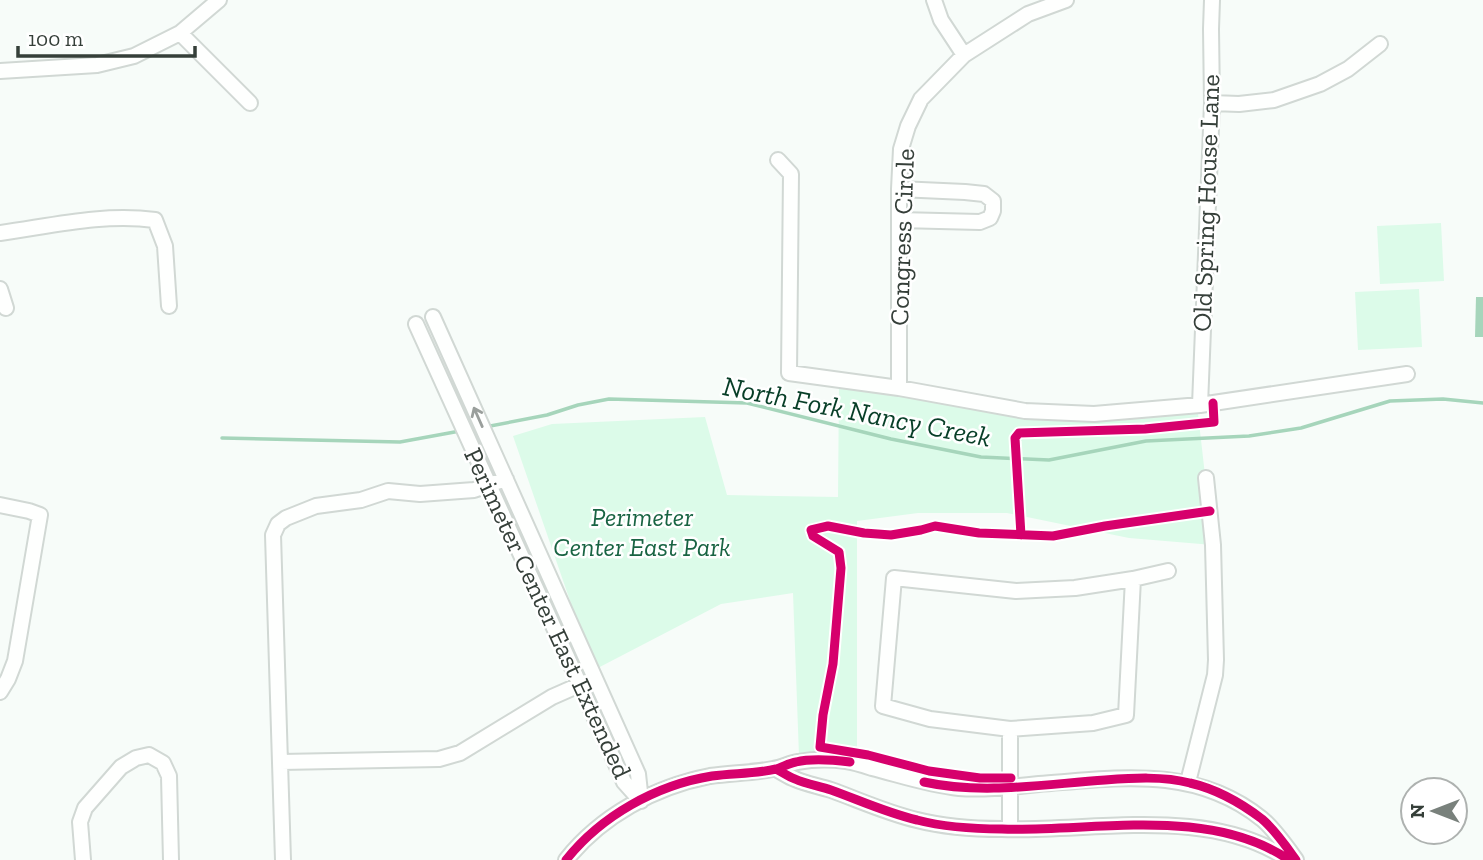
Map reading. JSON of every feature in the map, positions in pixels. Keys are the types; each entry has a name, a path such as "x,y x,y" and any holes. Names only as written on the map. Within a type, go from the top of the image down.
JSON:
{"street":[{"path":"0,71 97,65 134,56 180,33 219,0"},
{"path":"934,0 942,20 964,55"},
{"name":"Congress Circle","path":"899,388 899,189 901,149 908,126 921,100 964,55 1028,14 1066,0"},
{"name":"Old Spring House Lane","path":"1200,405 1212,103 1212,0"},
{"path":"180,33 250,103"},
{"path":"1212,103 1239,104 1274,100 1320,84 1348,69 1380,44"},
{"path":"778,160 791,174 789,373 899,388 1025,411 1094,414 1200,405 1407,374"},
{"path":"899,189 984,194 993,201 993,211 990,218 980,222 899,220"},
{"path":"0,233 112,217 155,220 164,246 169,306"},
{"path":"0,289 6,308"},
{"name":"Perimeter Center East Extended","path":"433,317 638,774 641,801"},
{"name":"Perimeter Center East Extended","path":"415,324 624,782 641,801"},
{"path":"1188,782 1215,675 1216,660 1213,545 1206,478"},
{"path":"284,860 273,535 278,524 316,506 361,500 377,493 388,491 420,494 474,490 506,479"},
{"path":"0,505 40,515 15,661 0,692"},
{"path":"1133,579 1126,715 1093,723 1010,729 930,719 883,705 894,578 1016,591 1074,588 1168,571"},
{"path":"281,762 439,759 460,753 552,696 594,678"},
{"path":"1010,729 1010,829"},
{"path":"83,860 80,822 85,808 121,767 136,758 149,755 163,763 169,776 171,860"},
{"path":"566,860 607,820 664,790 709,776 776,769 797,762 847,761 937,785 960,788 1010,788 1141,777 1188,782 1213,790 1263,820 1296,860"},
{"path":"776,769 795,779 916,820 960,827 1010,829 1138,825 1194,827 1240,836 1278,852 1289,860"}],"green space":[{"path":"1441,223 1444,281 1380,284 1377,226"},
{"path":"1419,289 1422,347 1358,350 1355,292"},
{"name":"Perimeter Center East Park","path":"839,383 1025,406 1197,405 1213,545 1129,538 1007,513 918,513 857,521 857,764 799,756 793,593 721,604 594,670 513,436 552,424 705,417 727,495 838,497"}],"shaded area":[{"path":"1476,297 1483,297 1483,337 1475,337"}],"waterway":[{"name":"North Fork Nancy Creek","path":"485,427 609,399 747,403 891,439 981,457 1049,460 1146,441 1249,436 1301,428 1390,401 1443,399 1483,403"},
{"name":"North Fork Nancy Creek","path":"222,438 400,442 460,431"}],"cycle path":[{"path":"1021,535 1015,438 1019,433 1145,429 1214,422 1213,403"},
{"path":"1011,778 980,778 929,771 868,755 820,747 833,664 841,568 839,552 813,536 811,530 828,526 891,535 935,526 979,533 1053,536 1210,511"},
{"path":"566,860 580,844 613,816 670,787 712,776 768,771 802,761 850,762"},
{"path":"776,769 799,781 884,810 938,824 991,829 1150,825 1187,827 1223,832 1257,843 1289,860"},
{"path":"924,782 991,788 1126,779 1159,778 1180,781 1219,793 1254,813 1280,838 1296,860"}]}
